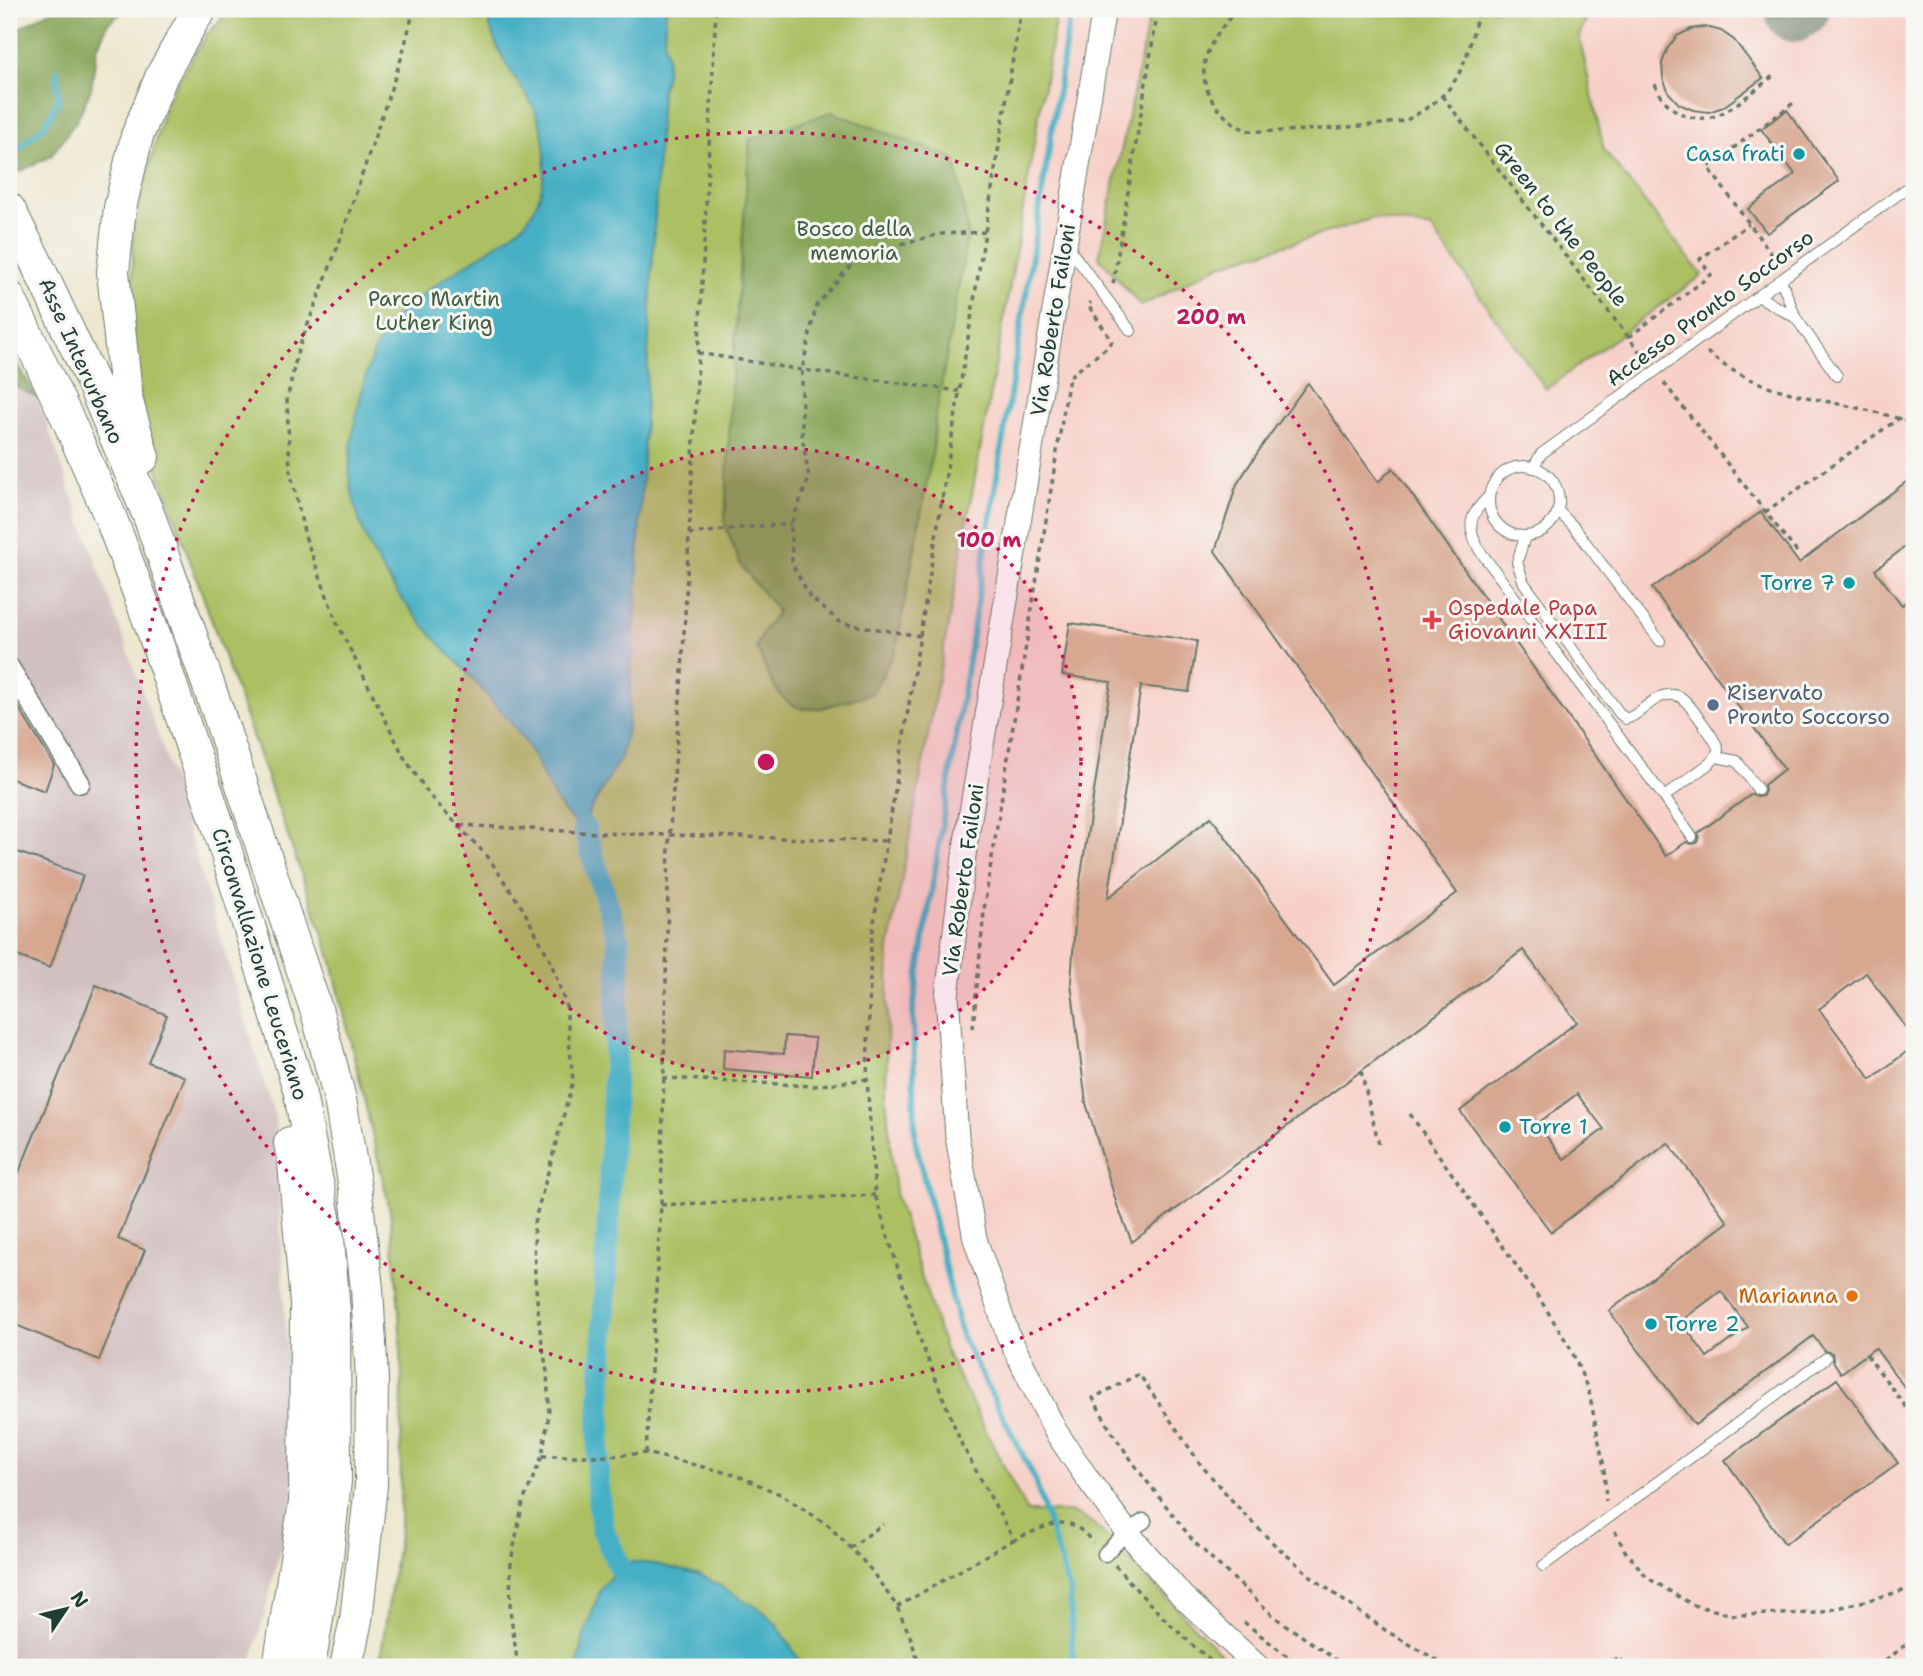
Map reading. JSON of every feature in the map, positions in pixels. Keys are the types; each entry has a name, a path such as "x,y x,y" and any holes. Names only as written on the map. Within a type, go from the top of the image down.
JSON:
{"highway":[{"path":"149,516 151,484 127,402 113,272 120,208 137,136 162,75 201,9"},
{"name":"Asse Interurbano","path":"9,209 91,379 149,516"},
{"name":"Circonvallazione Leuceriano","path":"9,297 69,422 110,516 153,631 218,825 299,1089 328,1238 334,1312 335,1481 327,1557 309,1667"},
{"name":"Circonvallazione Leuceriano","path":"149,516 219,715 317,1012 340,1099 356,1194 367,1288 372,1380 371,1486"},
{"path":"277,1014 275,1069 295,1163 306,1303 305,1502 279,1667"},
{"path":"346,1667 356,1620 371,1486"},
{"path":"363,1667 382,1548 371,1486"}],"street":[{"name":"Via Roberto Failoni","path":"1104,9 965,848 947,996 957,1136 975,1239 1008,1335 1056,1432 1087,1478 1135,1526 1183,1597 1258,1667"},
{"path":"9,667 80,783"},
{"path":"1105,1553 1135,1526"}],"lane":[{"name":"Accesso Pronto Soccorso","path":"1533,467 1541,454 1914,183"},
{"path":"1065,243 1131,331"},
{"path":"1784,277 1796,318 1837,376"},
{"path":"1758,296 1796,318"},
{"path":"1523,466 1533,467 1552,480 1557,489 1558,511 1553,521 1536,535 1515,536 1497,525 1489,506 1489,496 1493,484 1501,475 1523,466"},
{"path":"1489,496 1476,508 1471,520 1471,531 1480,551 1692,837"},
{"path":"1558,511 1574,527 1660,641"},
{"path":"1525,537 1517,562 1524,583 1620,714 1626,719 1662,696 1671,694 1682,697 1715,740 1718,749 1716,757 1664,797"},
{"path":"1716,757 1737,761 1758,790"},
{"path":"1543,1566 1826,1358"}],"path":[{"path":"414,9 402,56 342,233 298,350 288,400 290,470 305,536 337,624 405,759 432,797 488,857 523,909 550,960 566,1005 573,1081 534,1223 535,1278 547,1372 549,1414 542,1456 523,1502 511,1561 510,1609 518,1667"},
{"path":"646,1453 661,1205 670,834 682,673 716,9"},
{"path":"1014,1540 962,1445 927,1357 874,1195 867,1079 872,943 1021,9"},
{"path":"972,1035 985,901 1069,377 1112,341 1088,305 1113,284 1158,9"},
{"path":"1237,9 1209,48 1202,75 1208,93 1221,114 1248,131 1307,130 1405,121 1442,96 1463,68 1479,9"},
{"path":"1655,84 1663,100 1676,113 1700,118 1722,113 1776,74"},
{"name":"Green to the People","path":"1442,96 1800,556"},
{"path":"1784,277 1708,167 1796,101"},
{"path":"1628,338 1711,275 1700,259 1749,224"},
{"path":"920,636 841,623 810,597 792,564 791,524 809,478 802,435 802,370 816,306 852,265 901,244 941,234 985,232"},
{"path":"1695,342 1721,365 1756,381 1817,401 1900,418 1914,424"},
{"path":"698,353 959,391"},
{"path":"1765,512 1914,408"},
{"path":"689,534 791,524"},
{"path":"458,825 598,833 888,841"},
{"path":"1361,1071 1379,1145"},
{"path":"663,1078 814,1086 867,1079"},
{"path":"1410,1114 1541,1301 1571,1349 1589,1392 1604,1467 1606,1513 1625,1551 1648,1578 1693,1605 1734,1615 1819,1613 1914,1588"},
{"path":"661,1205 874,1195"},
{"path":"1867,1354 1914,1418"},
{"path":"1346,1667 1276,1618 1195,1542 1118,1442 1093,1398 1139,1374 1201,1465 1273,1544 1347,1604 1388,1632 1449,1667"},
{"path":"542,1456 586,1457 646,1453 736,1475 782,1495 828,1525 868,1566 897,1608 920,1667"},
{"path":"897,1608 1014,1540 1032,1531 1064,1522 1078,1528 1105,1553 1143,1597 1218,1667"},
{"path":"850,1548 883,1524"},
{"path":"1242,1620 1304,1667"},
{"path":"1878,1667 1914,1638"},
{"path":"1605,1667 1619,1657 1626,1667"},
{"path":"1550,1667 1559,1667"}],"shaded area":[{"name":"Ospedale Papa Giovanni XXIII","path":"1057,9 1914,9 1914,1667 1238,1667 1224,1657 1070,1512 1027,1512 945,1350 895,1193 886,1095 889,949 1009,291"},
{"path":"9,384 37,397 163,749 275,1117 294,1493 250,1667 9,1667"}],"green space":[{"path":"54,9 127,9 108,23 97,48 91,89 77,120 51,156 17,173 9,161 9,34"},
{"name":"Parco Martin Luther King","path":"231,9 1057,9 1009,291 889,949 886,1095 895,1193 945,1350 1027,1512 1070,1512 1093,1523 1224,1657 1238,1667 379,1667 400,1529 402,1375 390,1210 331,958 143,427 132,329 133,227 167,99 207,34","holes":["750,140 935,421 933,448 896,649 872,693 819,709 801,709 765,629 778,612 725,525 731,394"]},
{"path":"1151,9 1590,9 1579,36 1604,150 1702,275 1546,389 1431,228 1374,218 1220,265 1141,306 1099,257"},
{"name":"Bosco della memoria","path":"832,112 955,159 968,233 935,421 933,448 896,649 872,693 812,709 798,707 787,701 767,672 756,646 778,611 741,566 725,525 731,394 750,139"},
{"path":"9,350 37,397 9,384"}],"water":[{"path":"486,9 666,9 666,75 661,92 628,723 621,757 589,812 584,828 565,813 528,747 508,720 419,620 388,579 364,533 350,483 351,451 360,399 370,363 387,328 403,310 426,292 521,226 532,212 541,190 545,158 539,121 531,102 499,50"},
{"path":"632,1562 655,1564 701,1575 763,1611 777,1625 804,1667 577,1667 584,1636 600,1590 619,1566"}],"building":[{"path":"1706,27 1721,31 1734,40 1763,78 1723,107 1709,112 1693,110 1679,104 1669,93 1663,78 1662,63 1677,36 1691,29"},
{"name":"Casa frati","path":"1787,110 1839,181 1767,233 1748,209 1795,174 1761,129"},
{"path":"1308,383 1378,482 1393,468 1666,856 1686,842 1697,843 1698,833 1752,794 1763,796 1764,785 1784,769 1652,588 1761,512 1799,563 1914,476 1914,540 1875,570 1902,605 1914,596 1914,1038 1866,973 1819,1009 1871,1079 1914,1046 1914,1400 1875,1348 1841,1373 1833,1361 1832,1353 1825,1351 1813,1336 1695,1425 1609,1311 1728,1222 1668,1143 1551,1232 1460,1111 1577,1022 1523,950 1132,1242 1118,1208 1086,1103 1071,983 1076,907 1111,682 1062,675 1070,623 1197,641 1189,692 1141,686 1108,898 1211,817 1334,985 1457,893 1215,551 1237,484","holes":["1577,1094 1604,1129 1564,1159 1537,1124","1721,1291 1748,1327 1707,1357 1681,1321"]},
{"path":"9,692 54,765 45,791 9,778"},
{"path":"9,849 83,875 50,968 9,953"},
{"path":"96,985 167,1015 148,1062 185,1077 118,1239 145,1250 99,1360 9,1322 16,1305 9,1302 9,1167 19,1172"},
{"path":"785,1036 815,1038 812,1076 723,1069 724,1049 784,1054"},
{"path":"1837,1379 1898,1463 1785,1544 1725,1460"}],"waterway":[{"path":"1071,9 913,1009 915,1140 961,1335 1034,1477 1070,1591 1073,1667"},
{"path":"13,153 45,125 58,101 57,70"},
{"path":"584,828 618,939 597,1482 602,1528 619,1566"}],"taxiway":[{"path":"1794,14 1802,9"}],"place":[{"name":"Casa frati","path":"1799,154"},
{"name":"Torre 7","path":"1849,583"},
{"name":"Ospedale Papa Giovanni XXIII","path":"1432,620"},
{"name":"Riservato Pronto Soccorso","path":"1713,705"},
{"name":"Torre 1","path":"1505,1127"},
{"name":"Marianna","path":"1852,1296"},
{"name":"Torre 2","path":"1651,1324"}]}
